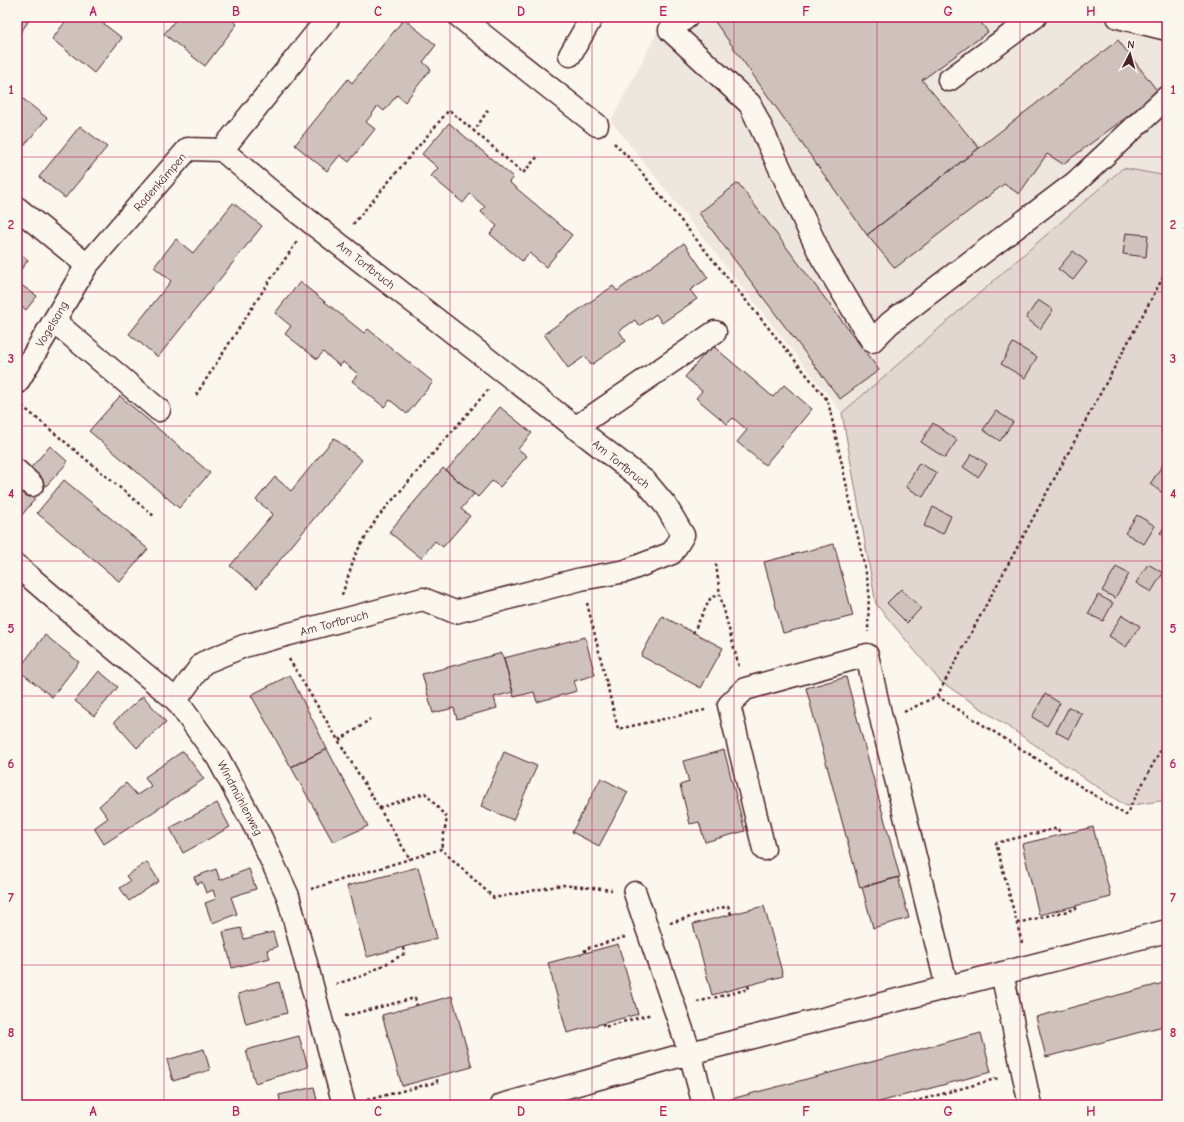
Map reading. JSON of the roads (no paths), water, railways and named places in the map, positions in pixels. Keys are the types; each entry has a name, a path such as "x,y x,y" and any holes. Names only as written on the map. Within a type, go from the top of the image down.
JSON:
{"street":[{"path":"222,150 329,17"},
{"path":"460,17 597,125"},
{"path":"570,55 592,17"},
{"path":"687,17 670,30 750,104 821,256 872,341 890,323 1076,182 1167,97"},
{"path":"949,80 1035,17"},
{"path":"1118,17 1167,29"},
{"name":"Radenkämpen","path":"88,265 188,149 222,150"},
{"name":"Am Torfbruch","path":"176,700 203,662 244,646 422,599 455,612 581,579 626,571 672,553 683,535 666,506 646,482 273,193 222,150"},
{"path":"17,208 88,265"},
{"name":"Vogelsang","path":"17,383 88,265"},
{"path":"54,322 159,410"},
{"path":"575,428 715,332"},
{"name":"Windmühlenweg","path":"17,566 176,700 218,758 261,838 288,896 322,1022 353,1103"},
{"path":"764,849 729,705 745,689 867,655 947,987"},
{"path":"635,893 690,1053 704,1105"},
{"path":"502,1105 690,1053 1167,931"},
{"path":"1002,973 1030,1105"}]}
